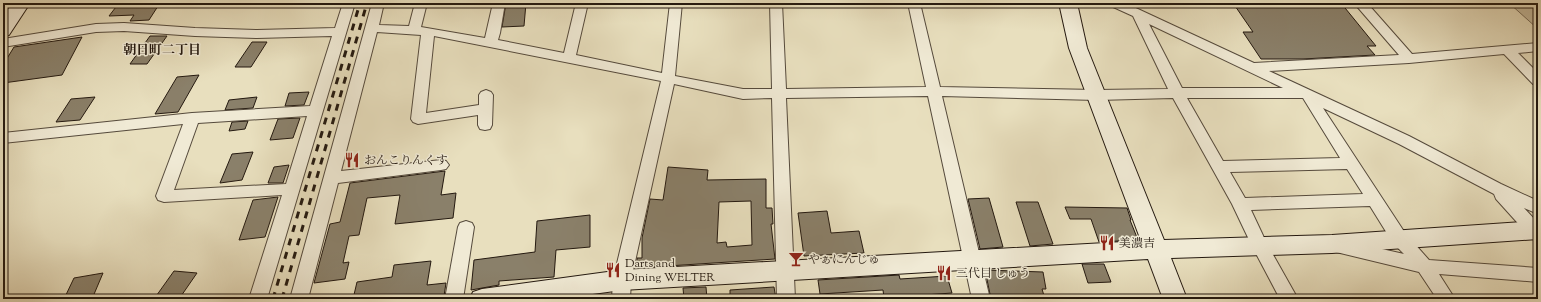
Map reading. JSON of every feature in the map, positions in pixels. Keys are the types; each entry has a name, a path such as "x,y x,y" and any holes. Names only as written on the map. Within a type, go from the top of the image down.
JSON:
{"street":[{"path":"3,31 21,3"},
{"path":"258,299 348,3"},
{"path":"299,299 378,3"},
{"path":"414,30 421,3"},
{"path":"490,42 494,33 499,3"},
{"path":"569,58 582,3"},
{"path":"621,290 668,80 676,3"},
{"path":"776,3 786,299"},
{"path":"914,3 981,299"},
{"path":"1115,3 1404,140 1495,188 1537,226"},
{"path":"1360,3 1409,60"},
{"path":"1067,4 1078,48 1175,299"},
{"path":"1138,14 1176,93 1240,204 1260,246 1289,299"},
{"path":"3,43 96,28 124,27 195,32 257,34 340,32"},
{"path":"372,28 414,30 490,42 668,80 743,94 934,91 1097,95 1176,93 1307,93"},
{"path":"428,32 418,119 485,109"},
{"path":"1252,67 1409,60 1538,48"},
{"path":"1506,50 1538,81"},
{"path":"1307,93 1399,238 1425,266 1446,299"},
{"path":"485,125 486,95"},
{"path":"3,138 192,118 315,111"},
{"path":"192,118 164,196 291,189"},
{"path":"1219,167 1351,163"},
{"path":"332,178 441,165"},
{"path":"1495,188 1537,226"},
{"path":"1240,204 1376,200"},
{"path":"486,299 621,290 785,271 1156,249 1332,244 1537,226"},
{"path":"454,299 466,227"},
{"path":"1332,244 1425,266 1538,275"}],"shaded area":[{"path":"1509,3 1538,3 1538,29"}],"building":[{"path":"119,3 160,3 149,20 130,21 134,15 109,16"},
{"path":"506,3 526,3 524,26 502,27"},
{"path":"1233,3 1341,3 1376,46 1367,46 1375,55 1303,59 1261,59 1243,32 1253,32"},
{"path":"150,36 167,36 147,64 130,64"},
{"path":"82,37 62,75 3,83 3,65 14,47"},
{"path":"252,42 267,42 251,67 235,67"},
{"path":"199,75 178,112 155,114 177,77"},
{"path":"309,92 304,105 285,106 289,93"},
{"path":"95,97 80,120 56,122 71,99"},
{"path":"257,97 253,108 225,110 229,100"},
{"path":"300,118 293,138 270,140 278,119"},
{"path":"248,121 245,129 229,131 232,122"},
{"path":"253,152 242,180 220,183 232,154"},
{"path":"289,165 283,183 268,183 274,167"},
{"path":"668,167 708,170 707,180 766,179 766,208 772,208 773,224 771,224 775,259 637,268 637,258 642,258 642,238 650,199 663,200","holes":["751,201 752,245 727,247 726,242 717,243 719,202"]},
{"path":"445,171 441,195 456,193 453,218 395,224 400,195 367,198 359,235 349,236 343,263 349,262 345,279 314,283 330,224 340,222 350,183"},
{"path":"278,197 265,237 239,240 253,200"},
{"path":"989,198 1003,247 980,249 968,199"},
{"path":"1016,202 1038,202 1053,244 1030,246"},
{"path":"1065,207 1127,208 1138,240 1099,242 1091,219 1070,219"},
{"path":"827,211 831,233 859,231 864,253 804,256 798,213"},
{"path":"590,215 590,247 556,250 554,277 499,281 499,285 471,290 474,260 535,252 537,221"},
{"path":"431,261 427,285 446,283 444,296 420,299 353,299 357,282 392,277 394,265"},
{"path":"1082,264 1104,264 1111,282 1088,283"},
{"path":"985,270 1043,272 1046,289 1042,289 1045,299 991,299"},
{"path":"174,271 197,273 179,299 154,299"},
{"path":"103,273 92,299 64,299 74,278"},
{"path":"899,275 900,279 947,276 952,293 884,298 883,290 820,294 818,280"},
{"path":"706,287 707,299 684,299 683,288"},
{"path":"774,287 776,299 730,299 730,290"}],"railway":[{"path":"273,299 360,3"},
{"path":"282,299 367,3"}],"place":[{"name":"おんこりんくす","path":"352,160"},
{"name":"美濃吉","path":"1107,243"},
{"name":"やぁにんじゅ","path":"796,259"},
{"name":"Darts and Dining WELTER","path":"613,270"},
{"name":"三代目 しゅう","path":"944,273"}],"district":[{"name":"朝日町二丁目","path":"162,49"}]}
